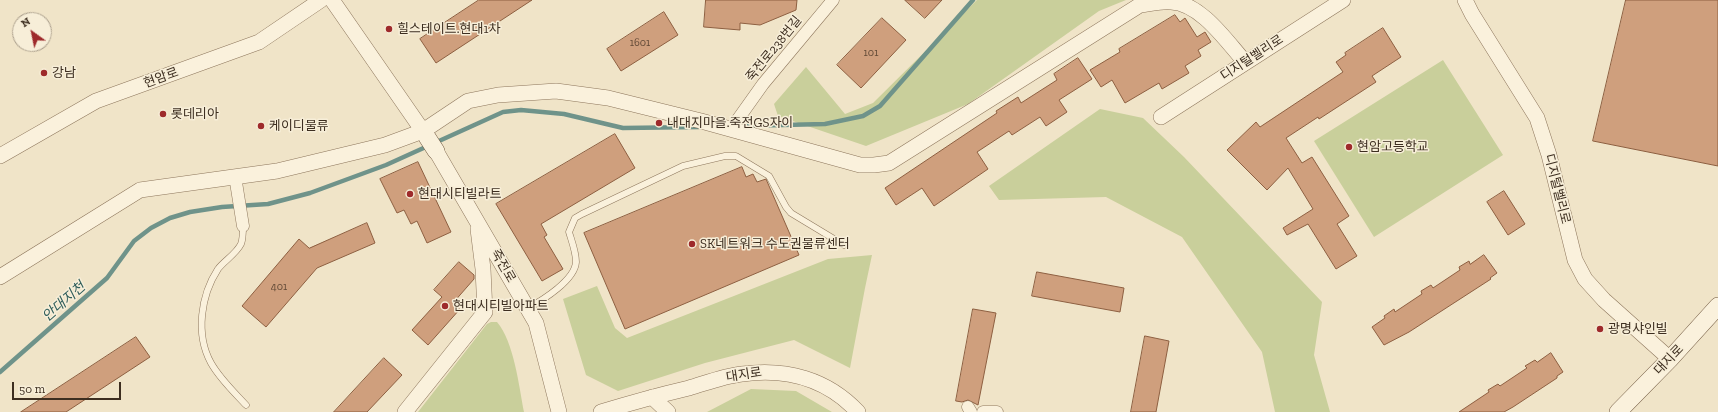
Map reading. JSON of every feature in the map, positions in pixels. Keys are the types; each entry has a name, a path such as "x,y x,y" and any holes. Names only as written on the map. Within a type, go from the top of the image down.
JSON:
{"main road":[{"name":"대지로","path":"1618,412 1670,359 1718,306"}],"street":[{"name":"현암로","path":"0,156 96,101 259,42 321,0"},
{"name":"죽전로","path":"332,0 429,140 528,308 536,323 559,412"},
{"name":"죽전로238번길","path":"734,125 763,84 833,0"},
{"name":"디지털벨리로","path":"1160,117 1343,0"},
{"path":"1456,0 1472,14"},
{"name":"디지털벨리로","path":"1465,0 1472,14 1537,118 1549,155 1575,260 1585,279 1604,300 1670,359"},
{"path":"0,277 140,190 277,171 385,145 429,140 468,101 498,95 556,91 608,98 702,121 734,125 860,165 874,165 890,162 1140,5 1171,2 1192,8 1213,25 1245,62"},
{"path":"235,176 243,226"},
{"path":"405,412 485,312 483,269 478,222"},
{"name":"대지로","path":"601,412 741,374 769,371 796,374 817,383 839,395 858,412"},
{"path":"652,397 668,412"},
{"path":"983,412 996,412"}],"lane":[{"path":"528,308 569,279 574,271 576,263 575,254 569,232 575,218 683,166 725,156 736,156 769,176 786,207 791,213 844,245"},
{"path":"243,226 241,245 219,269 207,290 202,321 205,344 210,362 219,375 246,405"}],"green space":[{"path":"977,0 1126,0 1099,11 968,104 866,146 778,116 774,104 806,67 845,114 873,103"},
{"path":"1443,60 1503,155 1374,237 1314,141"},
{"path":"1100,109 1143,118 1184,157 1322,302 1314,355 1330,412 1275,412 1262,352 1182,237 1106,197 999,200 989,186"},
{"path":"872,255 850,368 794,340 705,363 618,391 586,375 563,299 597,286 615,328 627,338 828,259"},
{"path":"497,322 508,341 518,377 524,412 418,412 487,324"},
{"path":"751,389 796,391 832,412 707,412"}],"building":[{"path":"479,0 532,0 436,63 420,39"},
{"path":"706,0 797,0 796,10 760,25 740,23 740,30 704,27"},
{"path":"905,0 942,0 925,18"},
{"path":"1626,0 1718,0 1718,166 1593,141"},
{"path":"664,12 678,35 621,71 607,49"},
{"path":"1175,15 1180,22 1185,18 1197,37 1205,32 1211,42 1198,50 1201,56 1185,66 1189,73 1162,89 1159,83 1125,103 1112,80 1101,87 1090,70 1120,52 1119,49"},
{"path":"882,18 906,40 861,88 837,65"},
{"path":"1383,28 1401,57 1372,76 1376,82 1319,119 1318,117 1286,138 1302,163 1312,157 1349,216 1337,224 1357,256 1336,269 1308,224 1287,235 1283,228 1313,209 1288,168 1267,190 1227,150 1256,122 1260,127 1343,72 1336,62 1346,55 1345,53"},
{"path":"1078,58 1092,79 1059,100 1067,112 1046,126 1040,117 1012,135 1009,131 977,152 988,169 934,206 922,188 896,205 885,188 997,113 996,111 1018,97 1021,103 1057,80 1054,74"},
{"path":"615,134 635,168 541,224 547,235 544,237 563,269 542,281 496,204"},
{"name":"현대시티빌라트","path":"418,162 451,232 427,243 417,221 411,224 404,210 397,213 380,179"},
{"name":"SK네트워크 수도권물류센터","path":"742,167 746,177 753,174 757,182 766,179 799,255 625,329 584,233"},
{"path":"1504,191 1525,224 1508,235 1487,202"},
{"path":"367,223 375,243 317,268 266,327 242,306 299,239 309,248"},
{"path":"1484,255 1497,273 1490,278 1491,279 1409,332 1384,345 1372,327 1385,318 1384,316 1394,309 1395,312 1422,294 1421,291 1431,285 1433,288 1460,270 1459,267 1469,261 1470,264"},
{"name":"현대시티빌아파트","path":"459,262 474,275 474,279 453,303 460,309 428,345 412,330 442,297 434,290"},
{"path":"1037,272 1124,288 1120,312 1032,296"},
{"path":"973,309 996,313 978,405 968,400 962,402 956,401"},
{"path":"1145,336 1169,341 1156,412 1131,412"},
{"path":"136,337 150,357 66,412 21,412"},
{"path":"1551,353 1563,372 1557,376 1557,378 1513,407 1504,412 1459,412 1489,392 1488,390 1498,384 1500,386 1527,368 1525,366 1535,360 1537,362"},
{"path":"384,358 402,375 367,412 334,412"}],"waterway":[{"path":"741,126 825,124 863,116 880,106 973,0"},
{"name":"안대지천","path":"0,372 107,278 134,241 151,228 170,218 190,212 222,207 268,204 310,193 386,165 503,112 521,110 564,114 623,128 700,127"}],"place":[{"name":"힐스테이트.현대1차","path":"389,29"},
{"name":"강남","path":"44,73"},
{"name":"롯데리아","path":"163,114"},
{"name":"내대지마을.죽전GS자이","path":"659,123"},
{"name":"케이디물류","path":"261,126"},
{"name":"현암고등학교","path":"1349,147"},
{"name":"현대시티빌라트","path":"410,194"},
{"name":"SK네트워크 수도권물류센터","path":"692,244"},
{"name":"현대시티빌아파트","path":"445,306"},
{"name":"광명샤인빌","path":"1600,329"}]}
